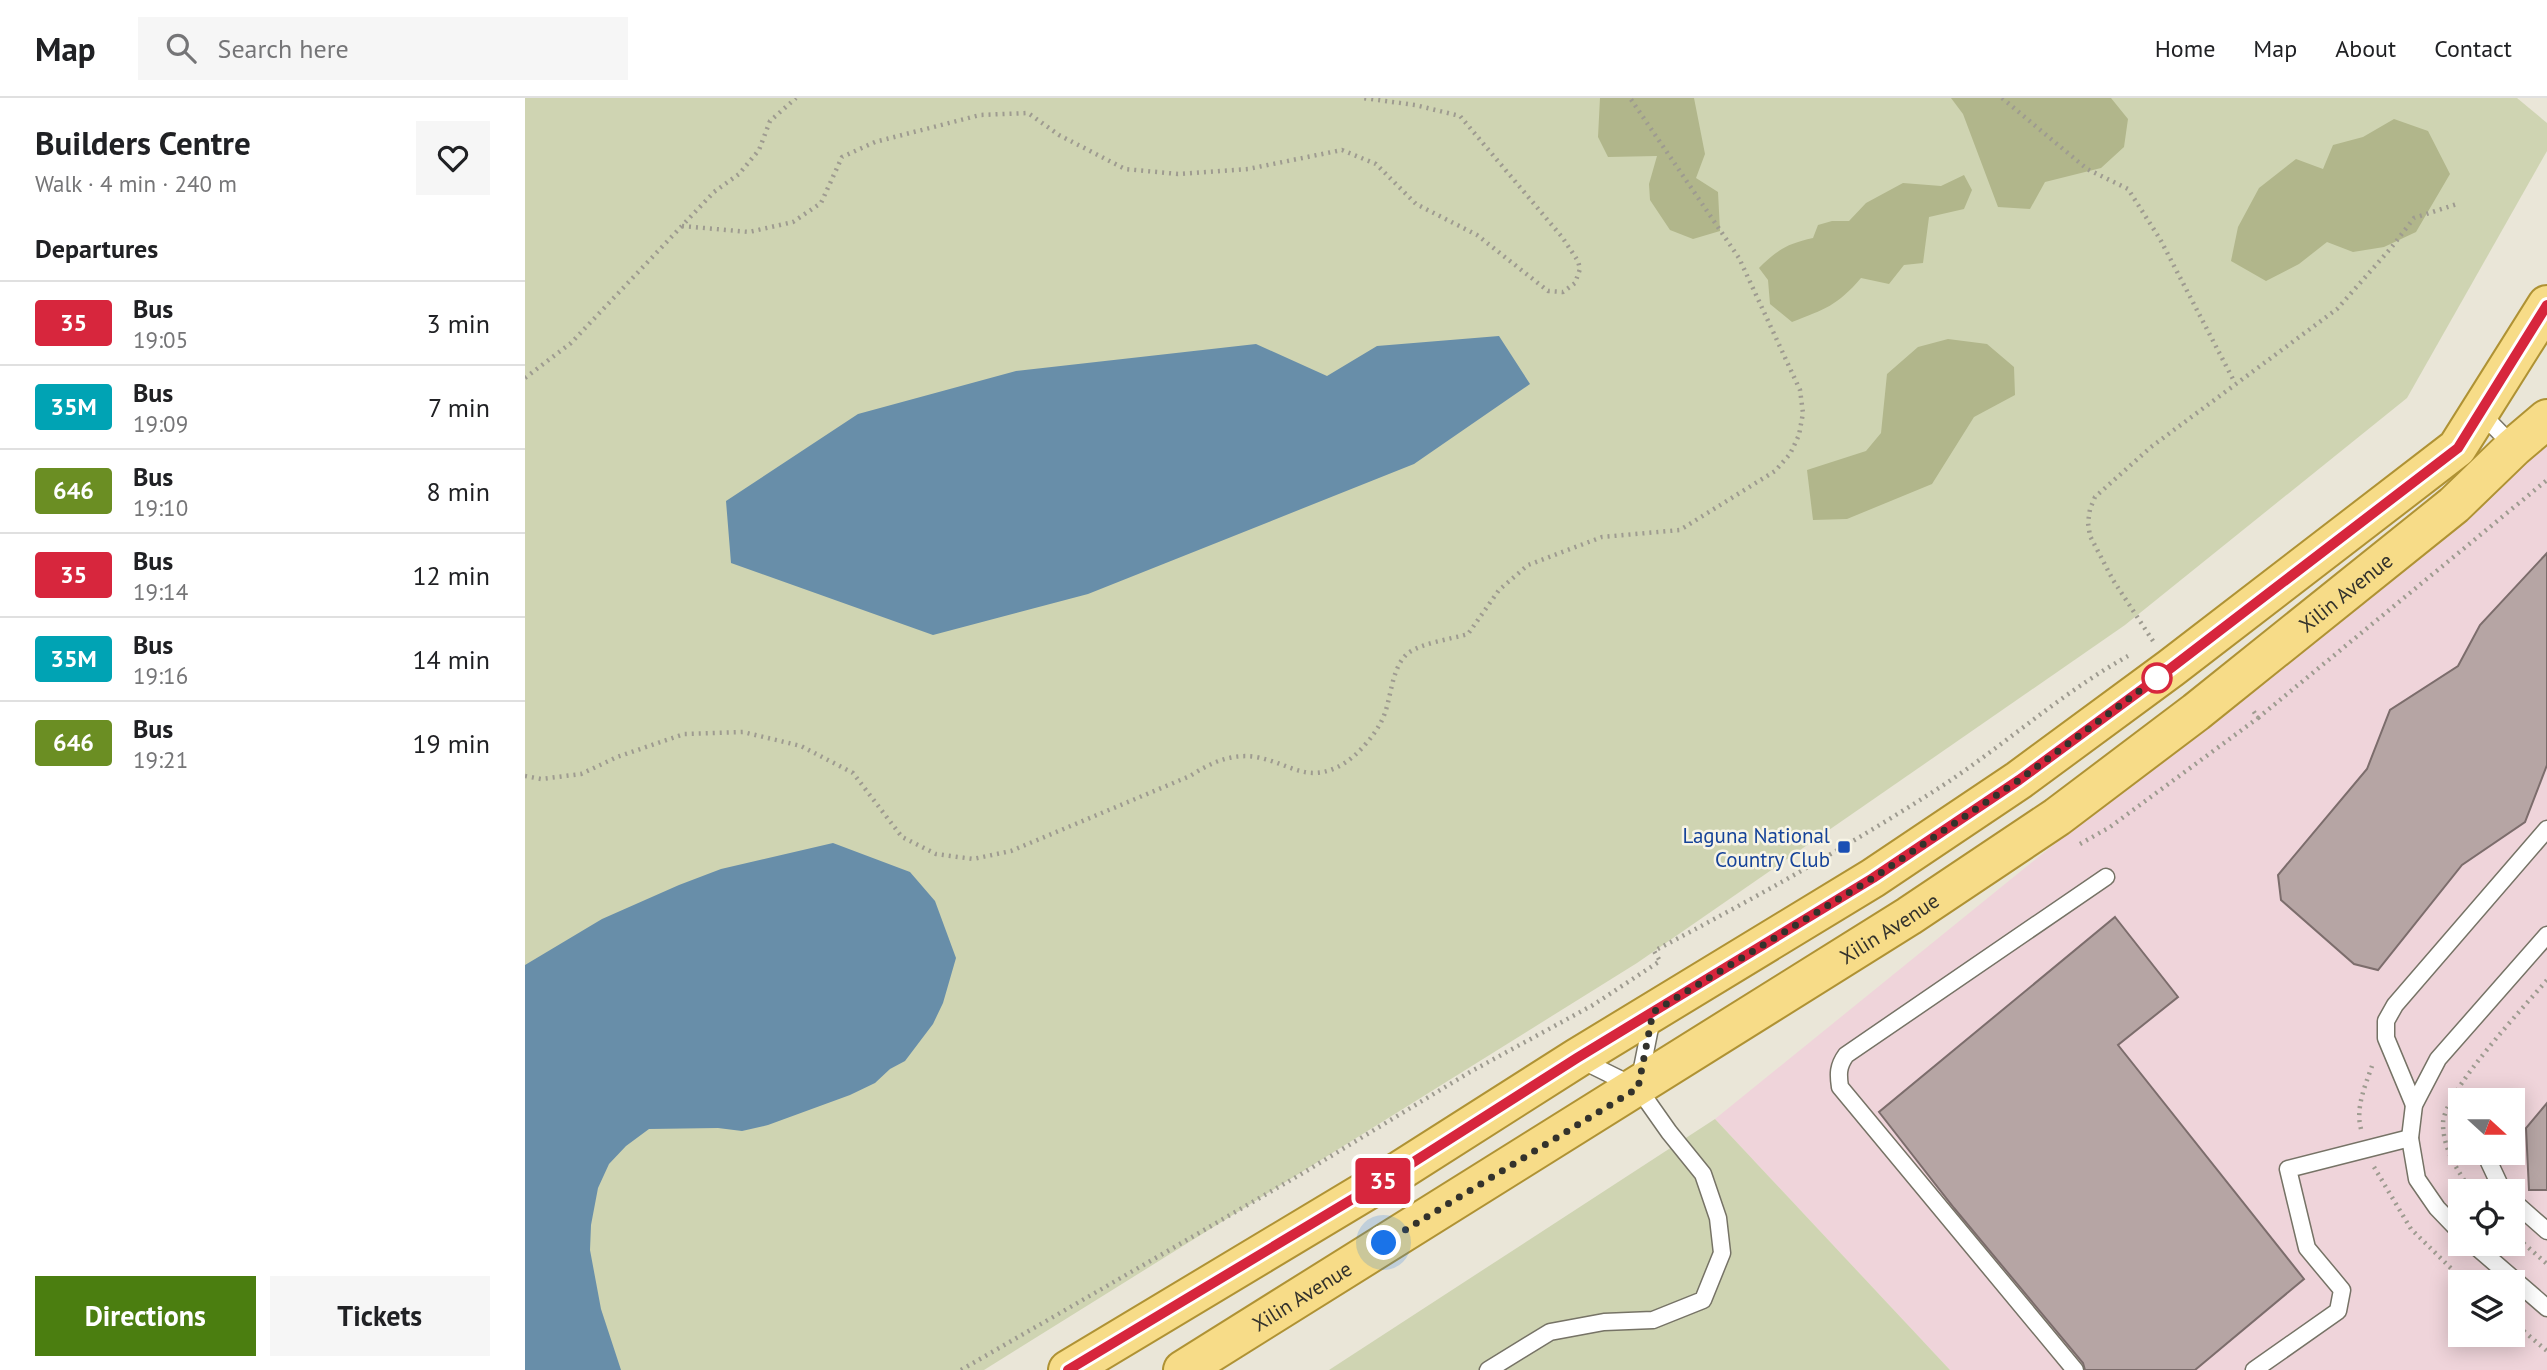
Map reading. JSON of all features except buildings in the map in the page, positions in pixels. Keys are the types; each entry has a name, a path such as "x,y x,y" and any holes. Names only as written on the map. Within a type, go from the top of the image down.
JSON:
{"main road":[{"name":"Xilin Avenue","path":"1068,1370 1390,1177 1577,1058 1873,878 2019,780 2155,653 2458,448 2547,305"},
{"name":"Xilin Avenue","path":"1183,1370 1441,1207 1638,1088 1909,916 2057,817 2196,712 2444,513 2547,419"}],"lane":[{"path":"2481,413 2514,447"},
{"path":"2414,1105 2386,1038 2386,1021 2395,1005 2547,829"},
{"path":"2075,1370 1840,1087 1838,1076 1840,1063 1846,1055 2106,877"},
{"path":"2448,1219 2417,1179 2410,1138 2414,1105 2438,1059 2547,934"},
{"path":"1638,1088 1653,1012"},
{"path":"1488,1370 1550,1332 1604,1322 1653,1320 1703,1300 1722,1252 1718,1218 1703,1174 1638,1088 1577,1058"},
{"path":"2254,1370 2338,1311 2342,1290 2307,1248 2288,1169 2410,1138"},
{"path":"2525,1212 2547,1231"},
{"path":"2487,1256 2547,1308"}],"path":[{"path":"525,378 571,343 714,191 739,174 759,150 770,121 796,98"},
{"path":"682,226 749,232 793,222 821,203 842,157 875,142 980,115 1028,113 1059,135 1125,169 1178,174 1248,169 1342,150 1376,164 1416,204 1477,235 1548,291 1563,292 1575,283 1580,268 1562,237 1460,116 1415,105 1363,98"},
{"path":"525,776 541,779 581,774 617,757 684,734 744,732 801,746 853,773 902,837 936,854 973,859 1011,851 1231,757 1254,757 1310,773 1329,771 1345,763 1359,750 1382,720 1399,666 1407,654 1468,634 1499,590 1528,565 1602,537 1680,530 1775,471 1790,454 1799,435 1803,413 1800,390 1739,258 1630,98"},
{"path":"2002,98 2087,169 2128,189 2160,239 2235,383"},
{"path":"2155,653 2090,536 2090,509 2095,497 2151,447 2337,309 2392,248 2414,218 2457,204"},
{"path":"2258,718 2547,480"},
{"path":"961,1370 1303,1173 1470,1072 1593,1005 1661,961 1654,951 1755,898 1867,833 1948,782 2045,711 2131,654"},
{"path":"2463,1179 2451,1160 2443,1122 2463,1080 2547,980"},
{"path":"2525,1245 2547,1265"},
{"path":"2525,1332 2547,1351"}],"shaded area":[{"path":"2547,445 2547,1370 1950,1370 1715,1119"}],"green space":[{"path":"525,98 2517,98 2547,123 2547,151 2407,398 2125,625 1637,963 984,1370 525,1370"},
{"path":"1600,98 1694,98 1705,154 1696,178 1718,192 1720,231 1693,239 1670,230 1650,200 1649,184 1657,156 1608,157 1598,137"},
{"path":"1951,98 2111,98 2128,119 2124,147 2101,168 2045,182 2030,209 1998,207 1963,114"},
{"path":"2394,119 2428,131 2450,174 2416,232 2384,247 2353,252 2327,242 2299,264 2266,281 2231,261 2238,227 2259,188 2296,159 2323,169 2333,145 2363,137"},
{"path":"1964,175 1972,190 1964,209 1929,217 1923,263 1904,265 1889,284 1861,278 1830,306 1792,322 1770,304 1768,280 1759,268 1789,245 1813,238 1818,225 1832,221 1849,221 1866,203 1903,183 1941,186"},
{"path":"1948,339 1987,344 2014,367 2015,395 1974,417 1932,484 1847,519 1813,520 1807,470 1866,451 1881,433 1887,374 1918,347"},
{"path":"1715,1119 1950,1370 1329,1370"}],"water":[{"path":"1499,336 1530,384 1414,464 1088,594 933,635 731,563 726,501 858,414 1016,371 1256,344 1327,376 1377,346"},
{"path":"833,843 910,872 935,901 956,958 943,1003 933,1024 905,1061 890,1069 875,1083 850,1095 768,1125 742,1131 718,1128 649,1129 626,1146 609,1164 598,1188 591,1225 590,1250 601,1309 621,1370 525,1370 525,965 602,919 679,885 721,869"}],"bus line":[{"name":"35","path":"1068,1370 1401,1170 1577,1058 1873,878 2019,780 2171,668 2458,448 2547,305"}],"place":[{"name":"Laguna National Country Club","path":"1844,847"}],"route":[{"path":"1384,1243 1638,1088 1653,1012 1873,878 2019,780 2157,678"}]}
